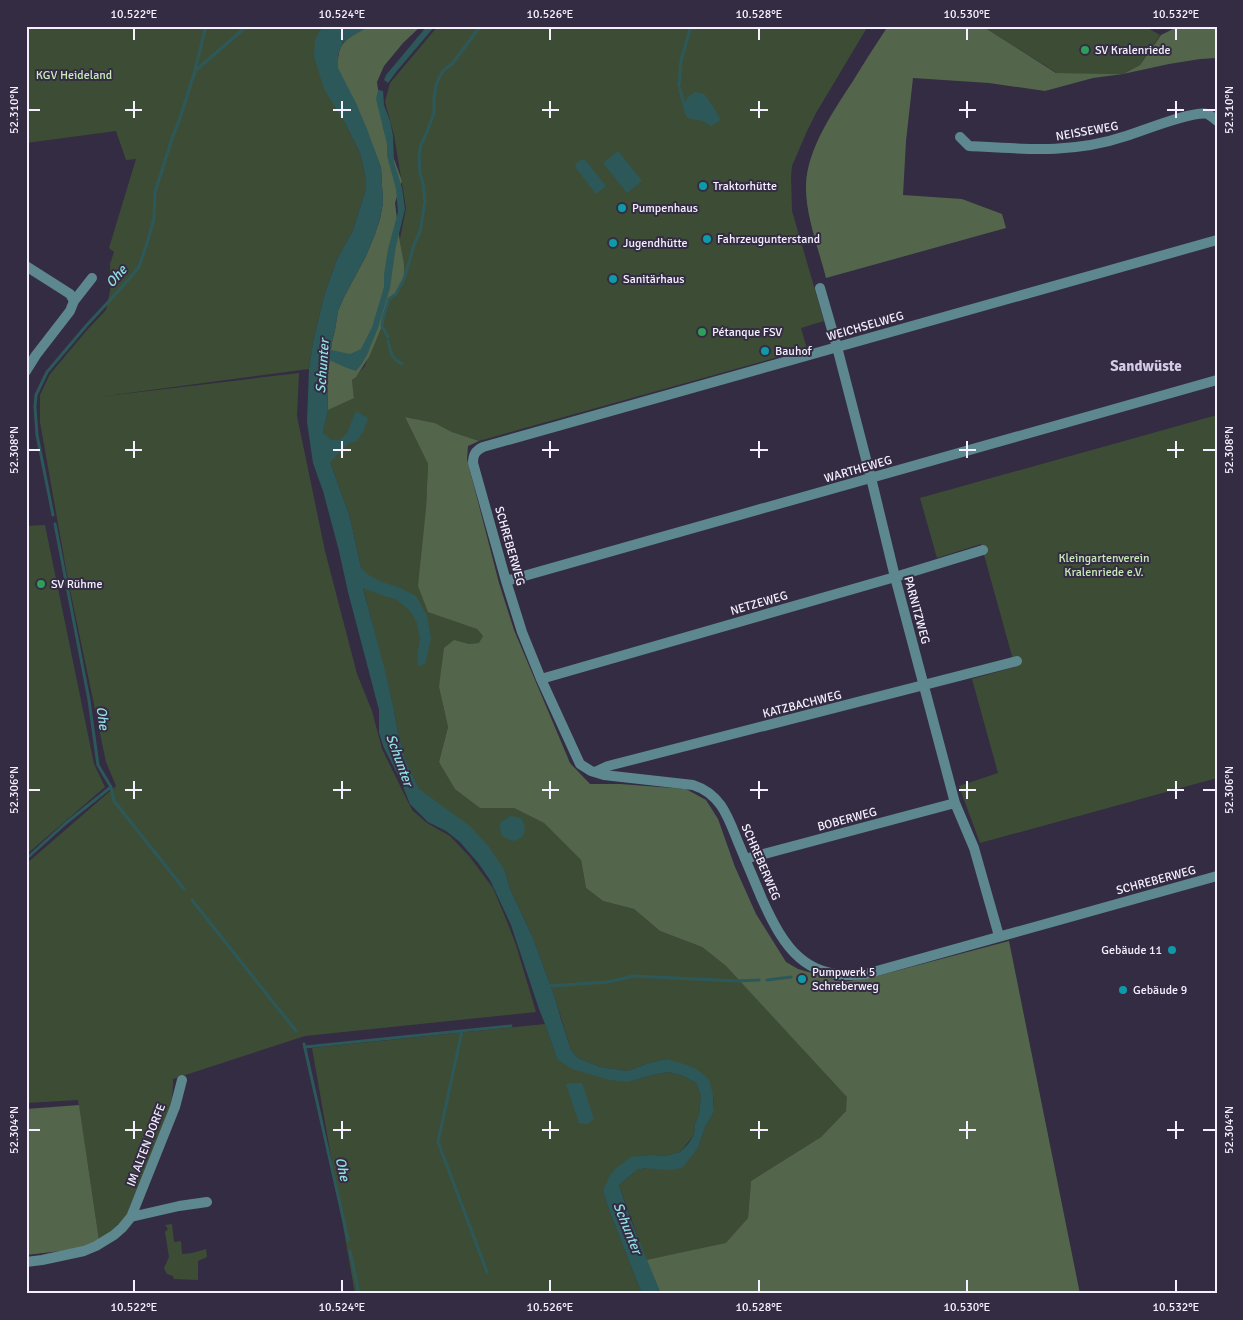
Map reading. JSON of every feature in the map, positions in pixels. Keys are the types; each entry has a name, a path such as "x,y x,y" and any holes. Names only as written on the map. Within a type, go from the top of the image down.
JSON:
{"street":[{"name":"NEISSEWEG","path":"960,137 970,146 1058,150 1119,139 1192,114 1208,115 1217,121"},
{"name":"WEICHSELWEG","path":"473,464 475,453 483,447 1217,240"},
{"path":"26,266 70,294 74,301"},
{"path":"26,371 92,278"},
{"name":"PARNITZWEG","path":"820,288 955,803 974,848 999,936"},
{"name":"WARTHEWEG","path":"506,582 1217,380"},
{"name":"SCHREBERWEG","path":"473,464 522,632 580,764 595,772 616,777 693,785 704,790 719,802 776,930 788,946 805,963 833,974 844,976 866,974 1217,876"},
{"name":"NETZEWEG","path":"541,678 983,550"},
{"name":"KATZBACHWEG","path":"595,772 608,766 1017,661"},
{"name":"BOBERWEG","path":"745,859 955,803"},
{"name":"IM ALTEN DORFE","path":"26,1262 84,1251 96,1246 122,1228 131,1217 175,1107 182,1080"},
{"path":"131,1217 207,1202"}],"green space":[{"name":"KGV Heideland","path":"26,26 327,26 320,30 344,121 360,153 366,179 366,189 353,230 337,259 324,296 313,342 309,369 98,397 299,373 297,416 325,551 357,674 372,711 382,749 412,810 427,823 450,836 469,856 493,888 516,945 536,1012 305,1036 173,1079 171,1107 126,1216 116,1228 99,1240 78,1100 26,1103 26,864 116,786 106,762 68,580 40,422 40,395 50,374 106,310 111,286 110,264 114,252 109,248 136,159 126,160 116,131 26,143"},
{"path":"438,26 868,26 816,113 792,166 792,211 824,321 801,328 807,349 479,441 452,432 435,423 405,417 428,464 426,509 461,622 477,629 483,636 480,643 469,644 454,641 439,687 448,727 439,762 480,808 514,808 544,823 581,860 586,888 603,901 634,909 660,931 702,947 726,966 848,1097 846,1111 821,1137 751,1181 748,1218 726,1244 646,1260 619,1185 637,1170 655,1168 690,1157 698,1148 705,1127 714,1112 713,1095 666,1059 628,1071 600,1067 578,1058 571,1050 555,998 533,938 510,889 505,871 437,804 419,790 406,761 363,587 361,568 350,517 330,462 323,433 328,410 354,397 352,380 365,366 387,305 406,208 394,135 385,102 390,83"},
{"name":"SV Kralenriede","path":"982,26 1144,26 1160,35 1140,65 1123,74 1057,73"},
{"name":"Kleingartenverein Kralenriede e.V.","path":"1217,415 1217,778 980,843 959,786 998,773 972,679 1015,667 981,544 937,558 920,498"},
{"name":"SV Rühme","path":"45,525 94,764 105,787 26,855 26,526"},
{"path":"545,1024 557,1059 629,1082 668,1072 683,1076 696,1083 701,1096 694,1135 680,1152 665,1156 654,1155 603,1192 642,1294 355,1294 312,1048"},
{"path":"172,1224 174,1242 181,1241 182,1254 206,1249 207,1257 198,1261 198,1280 174,1279 173,1276 167,1274 164,1268 169,1257 165,1232 168,1229 165,1225"}],"shaded area":[{"path":"369,26 421,26 403,43 384,66 377,82 384,131 402,181 395,203 404,264 404,279 396,294 389,299 382,326 369,357 352,380 354,398 328,410 327,378 338,311 366,256 380,219 383,203 381,167 338,69 339,52 345,41"},
{"path":"888,26 982,26 1056,73 1123,74 1093,78 1045,91 989,83 913,78 906,141 903,195 962,199 1002,214 1006,228 826,278 813,232 806,196 811,158 830,117"},
{"path":"1179,26 1217,26 1217,58 1169,64 1123,74 1140,65 1161,35"},
{"path":"405,417 435,423 452,432 479,441 468,446 467,459 499,583 514,630 570,763 590,784 620,784 686,789 706,800 718,819 735,867 756,914 786,962 798,969 843,982 877,976 1009,941 1080,1294 661,1294 646,1260 726,1243 748,1218 751,1181 821,1137 846,1111 847,1097 726,966 702,947 660,931 634,909 603,901 586,888 581,860 544,823 514,808 480,808 455,789 439,762 448,727 439,687 444,648 454,640 469,644 479,643 483,636 477,629 428,612 418,586 426,509 428,464"},
{"path":"79,1105 99,1240 78,1249 26,1255 26,1109"}],"water":[{"name":"Schunter","path":"327,26 369,26 343,42 338,55 338,68 356,103 381,167 383,203 375,234 366,256 338,311 331,350 350,354 361,349 372,327 384,287 388,249 398,212 396,189 387,156 387,144 376,99 378,90 383,91 384,105 390,121 393,135 394,162 402,188 405,209 396,246 390,288 378,328 367,355 356,371 329,360 327,378 328,410 323,433 331,440 340,440 347,433 356,411 368,418 364,430 357,441 349,443 330,462 350,517 361,568 370,576 416,596 427,616 431,639 425,664 419,666 417,660 420,639 417,623 411,612 396,599 363,588 384,667 398,733 406,761 419,789 471,827 489,847 505,871 510,889 533,938 555,998 571,1050 578,1058 600,1067 628,1071 666,1059 696,1069 709,1080 713,1095 714,1112 705,1127 698,1148 682,1168 667,1170 646,1168 637,1170 619,1185 632,1223 661,1294 642,1294 603,1192 609,1177 615,1169 631,1157 665,1156 680,1152 688,1144 694,1135 695,1124 699,1114 701,1096 696,1083 683,1076 668,1072 629,1082 610,1080 572,1069 557,1059 511,925 490,880 460,842 446,831 428,822 410,804 379,733 379,710 323,491 313,463 307,422 309,369 313,342 324,296 337,259 353,230 366,189 366,179 360,153 344,121 324,89 314,56 315,41 320,30"},
{"path":"427,26 435,26 388,83 384,80 386,75"},
{"path":"695,92 704,94 708,99 720,118 718,122 711,126 703,121 688,118 683,107 687,98"},
{"path":"618,151 642,181 627,193 603,163"},
{"path":"583,159 606,186 596,194 576,168 575,165"},
{"path":"510,816 521,818 525,827 523,836 515,841 505,837 501,831 500,823"},
{"path":"582,1083 594,1119 588,1124 579,1123 566,1084"}],"waterway":[{"path":"195,70 206,26"},
{"name":"Ohe","path":"53,515 37,435 36,395 47,372 139,267 154,218 155,192 195,71 247,26"},
{"path":"388,337 382,326 389,299 396,294 404,279 420,232 425,201 419,155 434,113 436,86 443,71 452,64 482,26"},
{"path":"679,86 681,61 691,26"},
{"path":"680,90 684,104"},
{"path":"388,341 392,355 402,364"},
{"name":"Ohe","path":"55,524 89,700 98,765 111,787 114,801 184,889"},
{"path":"26,859 66,823 111,787"},
{"name":"Ohe","path":"192,900 296,1031"},
{"path":"549,986 608,982 634,976 736,981 759,980"},
{"path":"767,980 791,977"},
{"path":"305,1047 511,1026"},
{"path":"462,1031 438,1142 487,1272"},
{"name":"Ohe","path":"304,1044 348,1240"},
{"name":"Ohe","path":"350,1251 359,1294"}],"place":[{"name":"SV Kralenriede","path":"1085,50"},
{"name":"Traktorhütte","path":"703,186"},
{"name":"Pumpenhaus","path":"622,208"},
{"name":"Fahrzeugunterstand","path":"707,239"},
{"name":"Jugendhütte","path":"613,243"},
{"name":"Sanitärhaus","path":"613,279"},
{"name":"Pétanque FSV","path":"702,332"},
{"name":"Bauhof","path":"765,351"},
{"name":"SV Rühme","path":"41,584"},
{"name":"Gebäude 11","path":"1172,950"},
{"name":"Pumpwerk 5 Schreberweg","path":"802,979"},
{"name":"Gebäude 9","path":"1123,990"}],"district":[{"name":"Sandwüste","path":"1146,366"}]}
